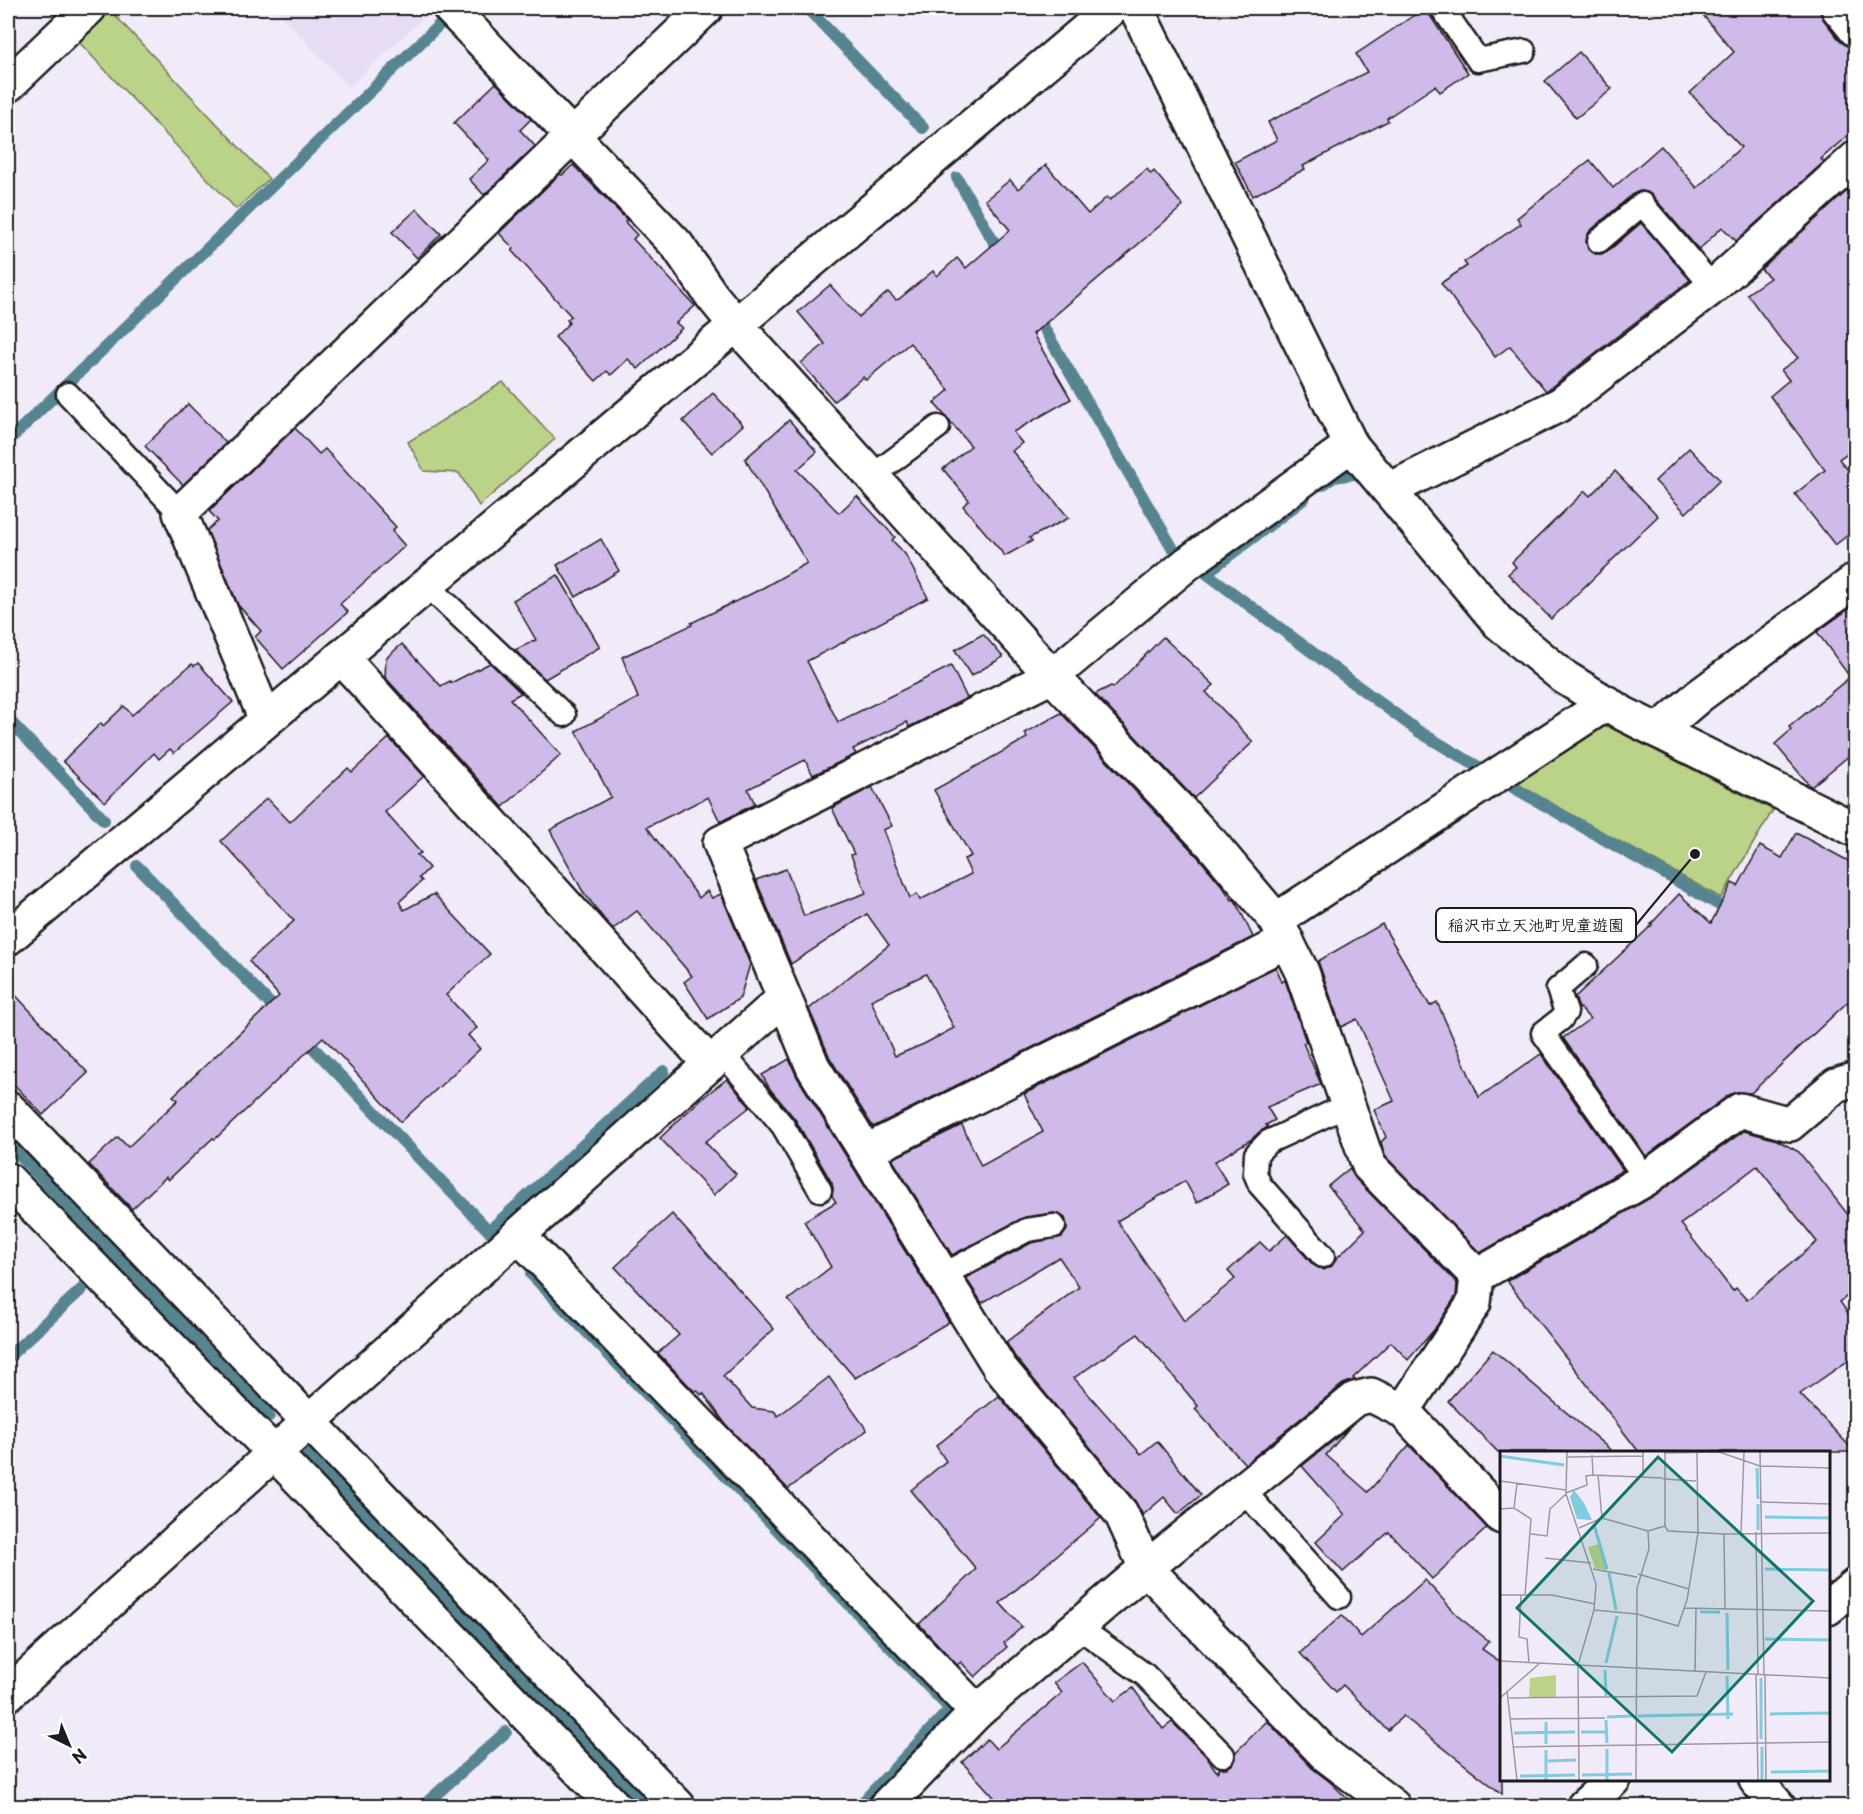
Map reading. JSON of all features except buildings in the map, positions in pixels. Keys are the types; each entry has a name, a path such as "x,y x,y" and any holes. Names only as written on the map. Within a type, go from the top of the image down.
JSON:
{"street":[{"path":"8,85 89,8"},
{"path":"450,8 677,245 712,296 735,324 1052,676 1212,844 1281,930 1302,972 1369,1166 1477,1276"},
{"path":"266,720 180,513 706,8"},
{"path":"8,938 1112,8"},
{"path":"1136,8 1351,445 1499,623 1564,677 1607,704 1854,828"},
{"path":"1838,8 1856,30"},
{"path":"1389,490 1561,404 1713,287 1856,158"},
{"path":"1351,445 1188,563 1052,676 720,843 813,1067 1000,1368 1121,1513 1146,1568 1326,1755 1393,1806"},
{"path":"1658,731 1699,696 1856,580"},
{"path":"341,657 716,1058"},
{"path":"867,1151 1281,930 1607,704"},
{"path":"8,1694 308,1422 784,998"},
{"path":"1477,1276 1646,1179 1740,1110 1790,1124 1836,1085 1855,1079"},
{"path":"8,1108 678,1806"},
{"path":"8,1180 614,1806"},
{"path":"518,1235 977,1712"},
{"path":"1403,1411 1474,1303 1477,1276"},
{"path":"886,1806 977,1712 1146,1568 1354,1399 1371,1395 1403,1411 1500,1515"},
{"path":"1584,1806 1611,1781"},
{"path":"1758,1781 1778,1806"}],"lane":[{"path":"1442,8 1478,60 1524,51"},
{"path":"1599,241 1642,204 1713,287"},
{"path":"68,394 180,513"},
{"path":"872,476 938,427"},
{"path":"426,584 564,715"},
{"path":"1586,965 1558,989 1566,1012 1543,1033 1646,1179"},
{"path":"716,1058 783,1126 820,1190"},
{"path":"1323,1256 1260,1185 1255,1173 1256,1155 1268,1143 1348,1105"},
{"path":"943,1275 1027,1230 1054,1226"},
{"path":"1243,1490 1339,1597"},
{"path":"1078,1626 1145,1675 1223,1755"}],"shaded area":[{"path":"274,8 432,8 433,9 349,87"}],"green space":[{"path":"109,9 269,179 236,209 76,39"},
{"path":"503,382 555,439 479,506 459,473 424,471 408,442"},
{"path":"1599,722 1773,810 1721,898 1512,781"}],"waterway":[{"path":"807,8 923,128"},
{"path":"8,441 442,22"},
{"path":"957,178 1002,256"},
{"path":"1035,313 1172,547"},
{"path":"1322,485 1334,477 1354,474"},
{"path":"1304,499 1206,573 1418,731 1480,768"},
{"path":"8,719 104,820"},
{"path":"1511,786 1735,914"},
{"path":"137,866 280,1014"},
{"path":"301,1035 489,1231 664,1071"},
{"path":"8,1143 269,1416"},
{"path":"531,1274 950,1709 859,1806"},
{"path":"8,1357 82,1289"},
{"path":"304,1451 644,1806"},
{"path":"423,1806 506,1732"}],"place":[{"name":"稲沢市立天池町児童遊園","path":"1695,854"}]}
